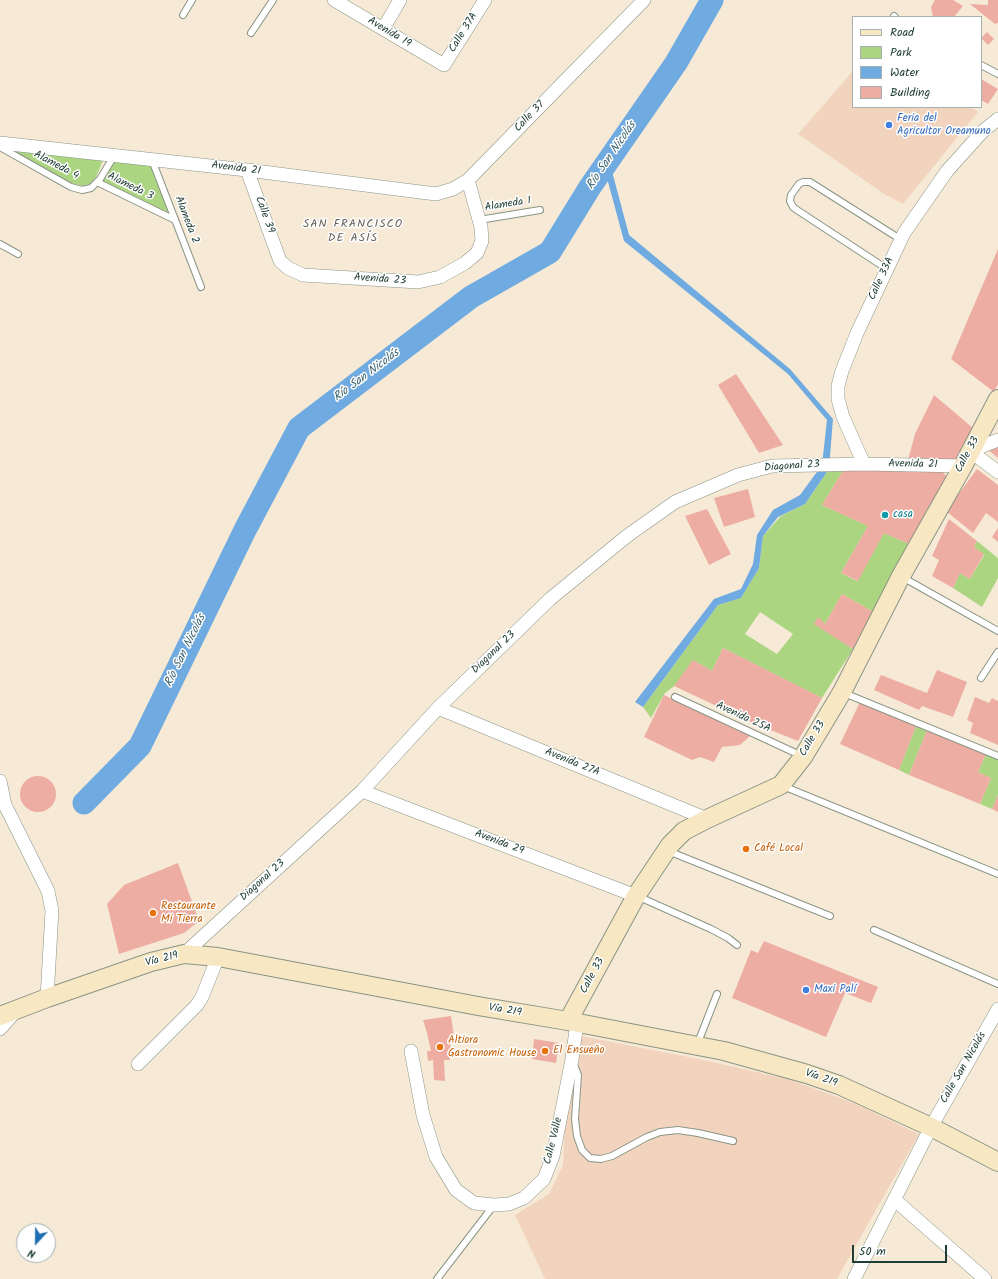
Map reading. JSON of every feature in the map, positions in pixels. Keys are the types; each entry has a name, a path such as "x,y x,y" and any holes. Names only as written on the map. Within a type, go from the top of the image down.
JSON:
{"main road":[{"name":"Calle 33","path":"573,1022 636,896 670,845 684,831 780,785 803,757 842,692 901,576 998,399"},
{"name":"Vía 219","path":"8,1013 150,962 184,954 218,957 464,1004 573,1022 724,1051 807,1074 839,1085 931,1127 998,1162"}],"street":[{"name":"Avenida 19","path":"334,0 444,65"},
{"path":"383,29 400,0"},
{"name":"Calle 37A","path":"444,65 485,0"},
{"name":"Calle 37","path":"468,180 644,0"},
{"name":"Calle 33A","path":"864,464 843,417 838,399 838,386 842,372 857,333 900,239 947,172 983,131 998,119"},
{"name":"Avenida 21","path":"0,143 247,170 436,194 454,190 468,180"},
{"name":"Calle 39","path":"247,170 280,261"},
{"path":"468,180 479,220"},
{"name":"Avenida 23","path":"280,261 288,268 303,274 418,282 440,277 465,263 477,253 482,241 479,220"},
{"path":"966,458 998,440"},
{"path":"966,458 998,472"},
{"name":"Avenida 21","path":"864,464 966,458"},
{"name":"Diagonal 23","path":"184,954 362,791 438,708 550,599 627,536 675,502 738,474 772,466 864,464"},
{"name":"Avenida 27A","path":"438,708 707,819"},
{"path":"0,781 5,805 48,891 52,911 47,998"},
{"name":"Avenida 29","path":"362,791 636,896"},
{"path":"138,1064 197,1004 202,997 218,957"},
{"name":"Calle San Nicolás","path":"854,1279 931,1127 998,1009"},
{"path":"0,1028 8,1013"},
{"name":"Calle Valle","path":"411,1051 423,1115 436,1157 456,1190 474,1202 494,1205 509,1204 524,1198 544,1179 552,1156 572,1059 573,1022"},
{"path":"895,1200 985,1279"}],"lane":[{"path":"183,16 192,0"},
{"path":"251,34 273,0"},
{"path":"982,65 998,74"},
{"name":"Alameda 4","path":"0,147 71,187 82,190 91,188 97,182"},
{"path":"97,182 114,156"},
{"name":"Alameda 2","path":"152,160 201,287"},
{"name":"Alameda 3","path":"97,182 175,220"},
{"path":"887,269 793,207 790,201 791,195 799,184 803,182 810,182 900,239"},
{"name":"Alameda 1","path":"479,220 540,210"},
{"path":"0,244 18,254"},
{"path":"901,576 998,631"},
{"path":"981,678 998,652"},
{"path":"842,692 998,756"},
{"name":"Avenida 25A","path":"674,697 803,757"},
{"path":"780,785 998,874"},
{"path":"666,850 830,916"},
{"path":"636,896 711,929 728,938 737,945"},
{"path":"874,930 998,984"},
{"path":"696,1046 717,994"},
{"path":"572,1059 576,1066 578,1076 575,1120 577,1136 582,1150 590,1158 601,1159 612,1156 647,1137 660,1132 678,1130 733,1141"},
{"path":"436,1279 494,1205"}],"shaded area":[{"path":"852,72 852,108 972,108 978,112 903,204 884,194 798,134"},
{"path":"581,1036 699,1059 788,1079 854,1103 919,1134 837,1279 545,1279 515,1215 549,1194 563,1165 565,1123"}],"green space":[{"path":"6,147 104,158 96,177 90,184 82,186 68,182"},
{"path":"115,159 150,163 169,213 103,181"},
{"path":"829,469 844,469 822,505 868,526 841,573 857,581 884,533 909,544 875,613 842,594 825,624 818,618 815,624 853,649 822,698 723,648 712,671 693,660 677,684 665,693 651,718 643,707 718,605 741,598 759,568 763,536 781,516 805,504","holes":["760,612 793,634 777,654 745,634"]},
{"path":"977,541 998,558 998,578 982,607 953,588 960,573 970,579 984,555 974,547"},
{"path":"916,726 927,730 909,775 899,770"},
{"path":"986,754 998,760 998,795 992,809 980,804 991,778 978,772"}],"water":[{"path":"609,160 629,235 790,369 833,419 829,469 805,504 778,517 763,536 759,568 741,598 718,605 643,707 635,702 714,599 741,589 753,564 757,535 773,510 800,495 822,465 827,420 788,374 624,241 604,167"}],"building":[{"path":"935,0 953,0 963,6 955,16 933,16 931,7"},
{"path":"988,0 998,0 998,23 995,24 970,4 988,5"},
{"path":"987,32 994,39 988,45 982,37"},
{"path":"982,80 998,89 988,104 982,101"},
{"path":"998,249 998,384 994,392 951,359"},
{"path":"736,374 783,445 759,453 718,385"},
{"path":"934,395 973,428 956,461 908,460 915,434"},
{"path":"998,445 998,458 987,449"},
{"name":"casa","path":"844,469 941,470 948,478 909,544 884,533 858,581 841,573 868,526 822,505"},
{"path":"977,469 998,485 998,522 986,513 973,533 946,511"},
{"path":"748,489 755,517 724,527 714,498"},
{"path":"707,509 731,554 709,565 685,516"},
{"path":"949,519 977,541 974,547 984,554 970,579 960,573 953,588 932,576 939,560 932,556"},
{"path":"998,528 998,542 992,537"},
{"path":"842,594 875,613 853,649 814,624 818,617 825,624"},
{"path":"723,648 822,698 798,741 753,723 674,686 693,660 712,671"},
{"path":"937,670 967,682 953,717 922,706 919,710 874,690 881,675 927,693"},
{"path":"664,695 750,736 740,745 722,747 714,762 700,757 692,760 644,737"},
{"path":"975,697 989,703 992,698 998,701 998,745 970,733 973,723 967,720"},
{"path":"860,702 916,726 899,770 840,744"},
{"path":"927,730 986,754 978,772 991,778 980,804 909,775"},
{"path":"38,776 51,781 56,794 51,807 38,812 25,807 20,794 25,781"},
{"path":"998,795 998,812 992,809"},
{"name":"Restaurante Mi Tierra","path":"178,863 199,921 184,933 119,954 107,904 124,885"},
{"name":"Maxi Palí","path":"764,941 878,987 871,1003 845,993 826,1037 732,998 751,950 758,953"},
{"name":"Altiora Gastronomic House","path":"451,1016 455,1043 450,1044 451,1050 448,1051 450,1060 444,1060 445,1081 434,1080 433,1060 428,1061 427,1051 431,1051 423,1020"},
{"name":"El Ensueño","path":"534,1039 559,1043 556,1063 532,1059"}],"waterway":[{"name":"Río San Nicolás","path":"84,803 140,746 245,530 299,428 471,297 550,252 590,187 676,63 712,0"}],"place":[{"name":"Feria del Agricultor Oreamuno","path":"889,125"},
{"name":"casa","path":"885,515"},
{"name":"Café Local","path":"746,849"},
{"name":"Restaurante Mi Tierra","path":"153,913"},
{"name":"Maxi Palí","path":"806,990"},
{"name":"Altiora Gastronomic House","path":"440,1047"},
{"name":"El Ensueño","path":"545,1051"}],"district":[{"name":"SAN FRANCISCO DE ASÍS","path":"353,232"}]}
